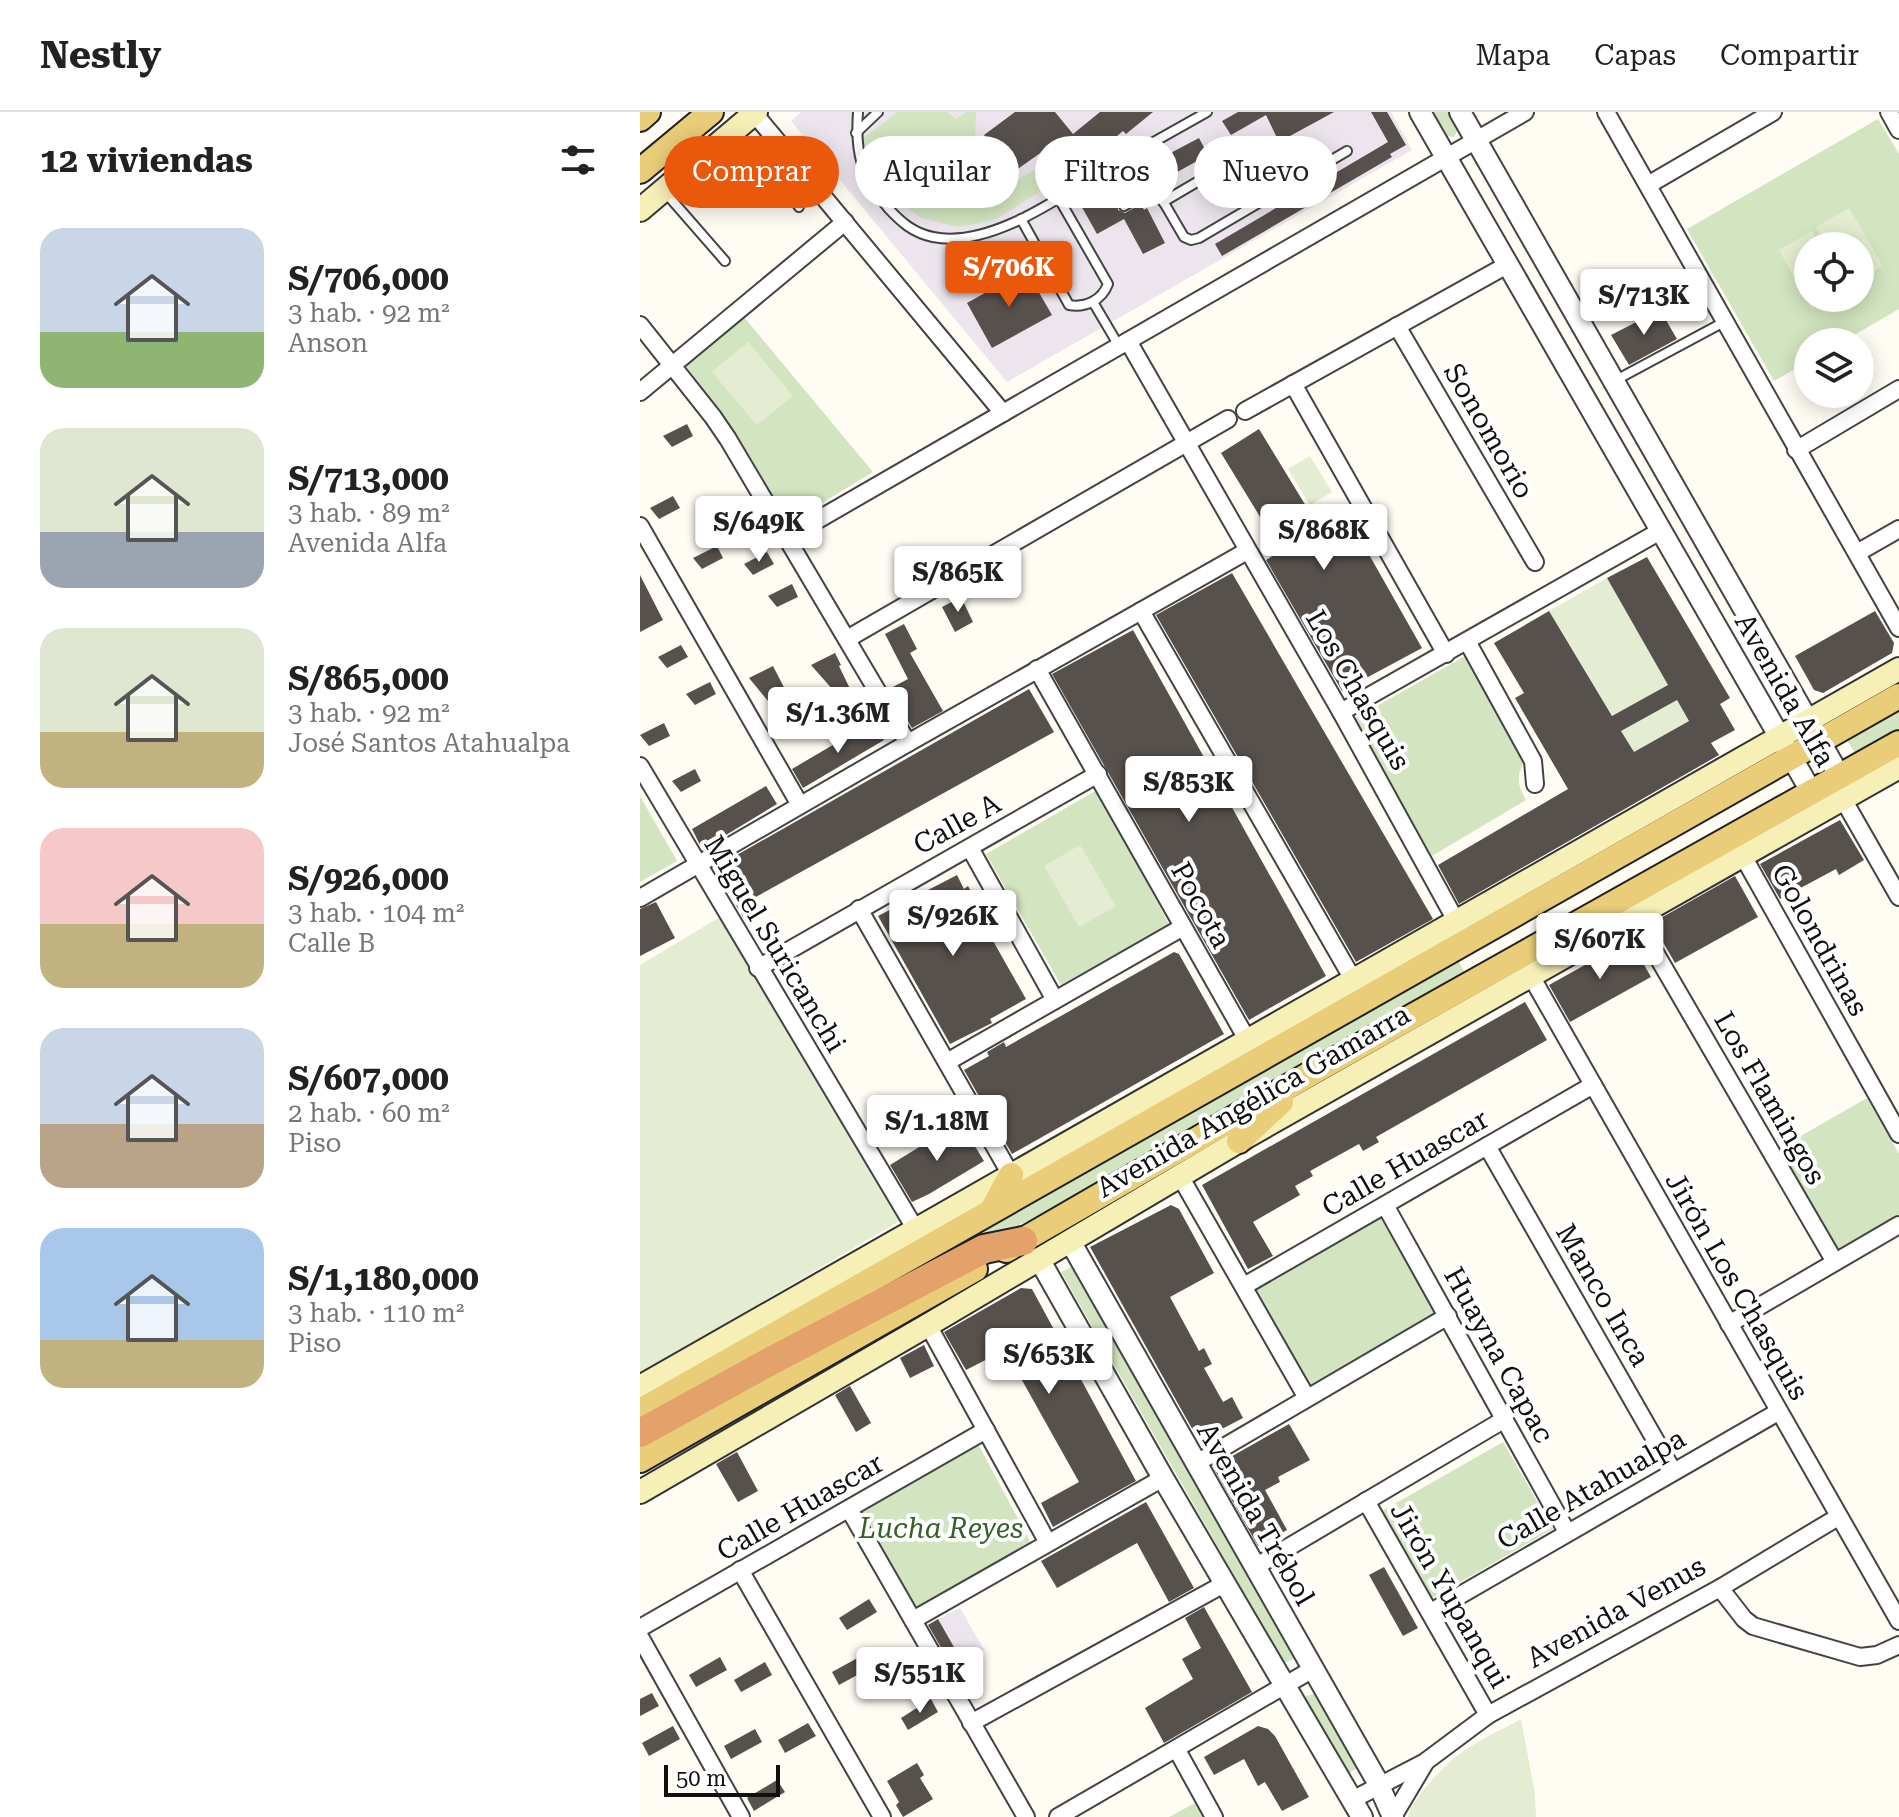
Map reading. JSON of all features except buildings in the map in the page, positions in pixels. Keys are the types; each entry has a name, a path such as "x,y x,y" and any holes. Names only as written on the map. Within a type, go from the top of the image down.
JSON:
{"highway":[{"path":"640,1433 984,1249 1031,1250"}],"main road":[{"path":"640,119 648,112"},
{"path":"640,171 711,112"},
{"path":"727,136 755,112"},
{"path":"640,210 664,190"},
{"name":"Avenida Angélica Gamarra","path":"1814,731 1899,669"},
{"name":"Avenida Angélica Gamarra","path":"640,1411 992,1210 1359,990 1785,747 1814,731 1899,696"},
{"name":"Avenida Angélica Gamarra","path":"640,1460 1031,1250 1070,1241 1239,1141 1743,856 1841,788 1899,743"},
{"name":"Avenida Angélica Gamarra","path":"640,1492 928,1325 1031,1250 1315,1071 1812,793 1841,788 1899,767"},
{"path":"1462,932 1480,958 1483,978"},
{"name":"Avenida Angélica Gamarra","path":"640,1387 1248,1041 1359,990"},
{"path":"1239,1141 1315,1071"},
{"path":"992,1210 1011,1175"}],"street":[{"path":"755,112 1003,413"},
{"name":"Avenida Alfa","path":"1420,112 1812,793"},
{"name":"Avenida Alfa","path":"1460,112 1814,731 1841,788"},
{"path":"788,537 1525,112"},
{"path":"1606,112 1899,628"},
{"path":"1648,185 1773,112"},
{"path":"1889,112 1899,130"},
{"path":"640,392 845,222"},
{"path":"1245,411 1507,265"},
{"path":"640,325 713,417 788,537 908,743"},
{"name":"Sonomorio","path":"1397,326 1535,562"},
{"name":"Los Chasquis","path":"1124,344 1187,444 1341,712 1462,932"},
{"path":"1293,384 1446,654"},
{"path":"1796,450 1899,389"},
{"path":"847,639 1228,419"},
{"path":"640,526 800,805"},
{"path":"1857,553 1899,529"},
{"path":"1341,712 1662,530"},
{"path":"640,898 1247,551"},
{"path":"1141,611 1359,990"},
{"path":"1467,641 1533,761 1535,784"},
{"name":"Pocota","path":"1037,669 1248,1041"},
{"name":"Miguel Suricanchi","path":"640,766 916,1230"},
{"name":"Calle A","path":"758,968 1098,774"},
{"path":"1841,788 1899,897"},
{"path":"970,848 1055,1000"},
{"name":"Golondrinas","path":"1743,856 1899,1134"},
{"path":"859,909 1011,1175"},
{"name":"Los Flamingos","path":"1635,918 1835,1262"},
{"path":"947,1062 1183,927"},
{"name":"Jirón Los Chasquis","path":"1531,976 1899,1621"},
{"name":"Calle Huascar","path":"1244,1286 1593,1085"},
{"name":"Manco Inca","path":"1487,1146 1673,1471"},
{"path":"1180,1176 1307,1398"},
{"name":"Huayna Capac","path":"1385,1205 1567,1532"},
{"path":"1729,1324 1899,1225"},
{"name":"Avenida Trébol","path":"1070,1241 1379,1786 1393,1816"},
{"path":"1031,1250 1357,1808"},
{"path":"1195,1464 1448,1316"},
{"path":"928,1325 1048,1543"},
{"name":"Calle Atahualpa","path":"1431,1612 1778,1412"},
{"path":"1255,1567 1505,1419"},
{"name":"Calle Huascar","path":"640,1628 986,1430"},
{"path":"913,1620 1163,1478"},
{"name":"Jirón Yupanqui","path":"1366,1501 1488,1715"},
{"path":"849,1509 1026,1817"},
{"name":"Avenida Venus","path":"1357,1808 1379,1786 1425,1762 1488,1715 1720,1588 1838,1517"},
{"path":"740,1570 882,1817"},
{"path":"971,1723 1224,1584"},
{"path":"1720,1588 1753,1626 1860,1657 1877,1655 1899,1645"},
{"path":"640,1637 741,1817"},
{"path":"1058,1817 1313,1669"},
{"path":"1177,1750 1214,1817"},
{"name":"Avenida Venus","path":"1393,1816 1425,1762"}],"lane":[{"path":"858,112 856,133 861,166 901,223 915,232 934,238 975,235 1021,219 1040,208"},
{"path":"856,133 878,112"},
{"path":"1165,136 1207,112"},
{"path":"1337,157 1347,151"},
{"path":"679,208 725,261"},
{"path":"1021,219 1069,305 1077,307 1100,297 1108,284 1064,208"},
{"path":"1167,208 1184,237 1191,240 1250,208"},
{"path":"1093,302 1124,344"},
{"path":"1614,381 1724,322"}],"shaded area":[{"path":"801,112 1391,112 1412,150 1337,193 1337,136 1194,136 1194,208 1311,208 1007,382 863,208 1019,208 1019,136 855,136 855,198 839,179 839,136 803,136 791,121"},
{"path":"960,1608 984,1650 950,1670 925,1626"}],"green space":[{"path":"898,112 947,112 956,119 967,112 976,112 975,136 866,136"},
{"path":"1430,112 1454,112 1460,126 1454,137 1446,136"},
{"path":"1878,119 1899,154 1899,309 1866,328 1794,328 1794,369 1774,381 1687,229"},
{"path":"1035,170 1035,195 1019,205 1019,180"},
{"path":"907,208 1013,208 994,220 959,227 921,218"},
{"path":"1849,208 1863,232 1819,232 1816,227"},
{"path":"1794,241 1794,276 1779,250"},
{"path":"1874,251 1883,266 1874,271"},
{"path":"744,317 873,472 789,523 736,435 686,366"},
{"path":"748,342 793,396 757,425 712,372"},
{"path":"1310,456 1332,492 1310,505 1288,469"},
{"path":"1607,578 1689,721 1634,752 1549,611"},
{"path":"1467,655 1525,760 1519,780 1526,800 1432,856 1354,719"},
{"path":"1899,708 1899,728 1855,753 1846,738"},
{"path":"1097,790 1169,924 1061,985 986,854"},
{"path":"640,796 677,861 640,882"},
{"path":"1080,845 1116,906 1079,927 1044,866"},
{"path":"720,917 901,1220 640,1374 640,965"},
{"path":"1457,958 1467,977 1079,1198 955,1253 640,1418"},
{"path":"1867,1098 1899,1154 1899,1214 1837,1250 1778,1149"},
{"path":"1383,1215 1438,1313 1308,1387 1252,1288"},
{"path":"1074,1266 1296,1658 1284,1663 1061,1272"},
{"name":"Lucha Reyes","path":"976,1440 1032,1545 915,1611 855,1509"},
{"path":"1503,1442 1553,1529 1432,1598 1382,1511"},
{"path":"1316,1693 1360,1766 1348,1774 1303,1697"},
{"path":"1521,1719 1535,1794 1536,1817 1408,1817 1423,1791 1458,1755"},
{"path":"1195,1803 1203,1817 1169,1817"}]}
